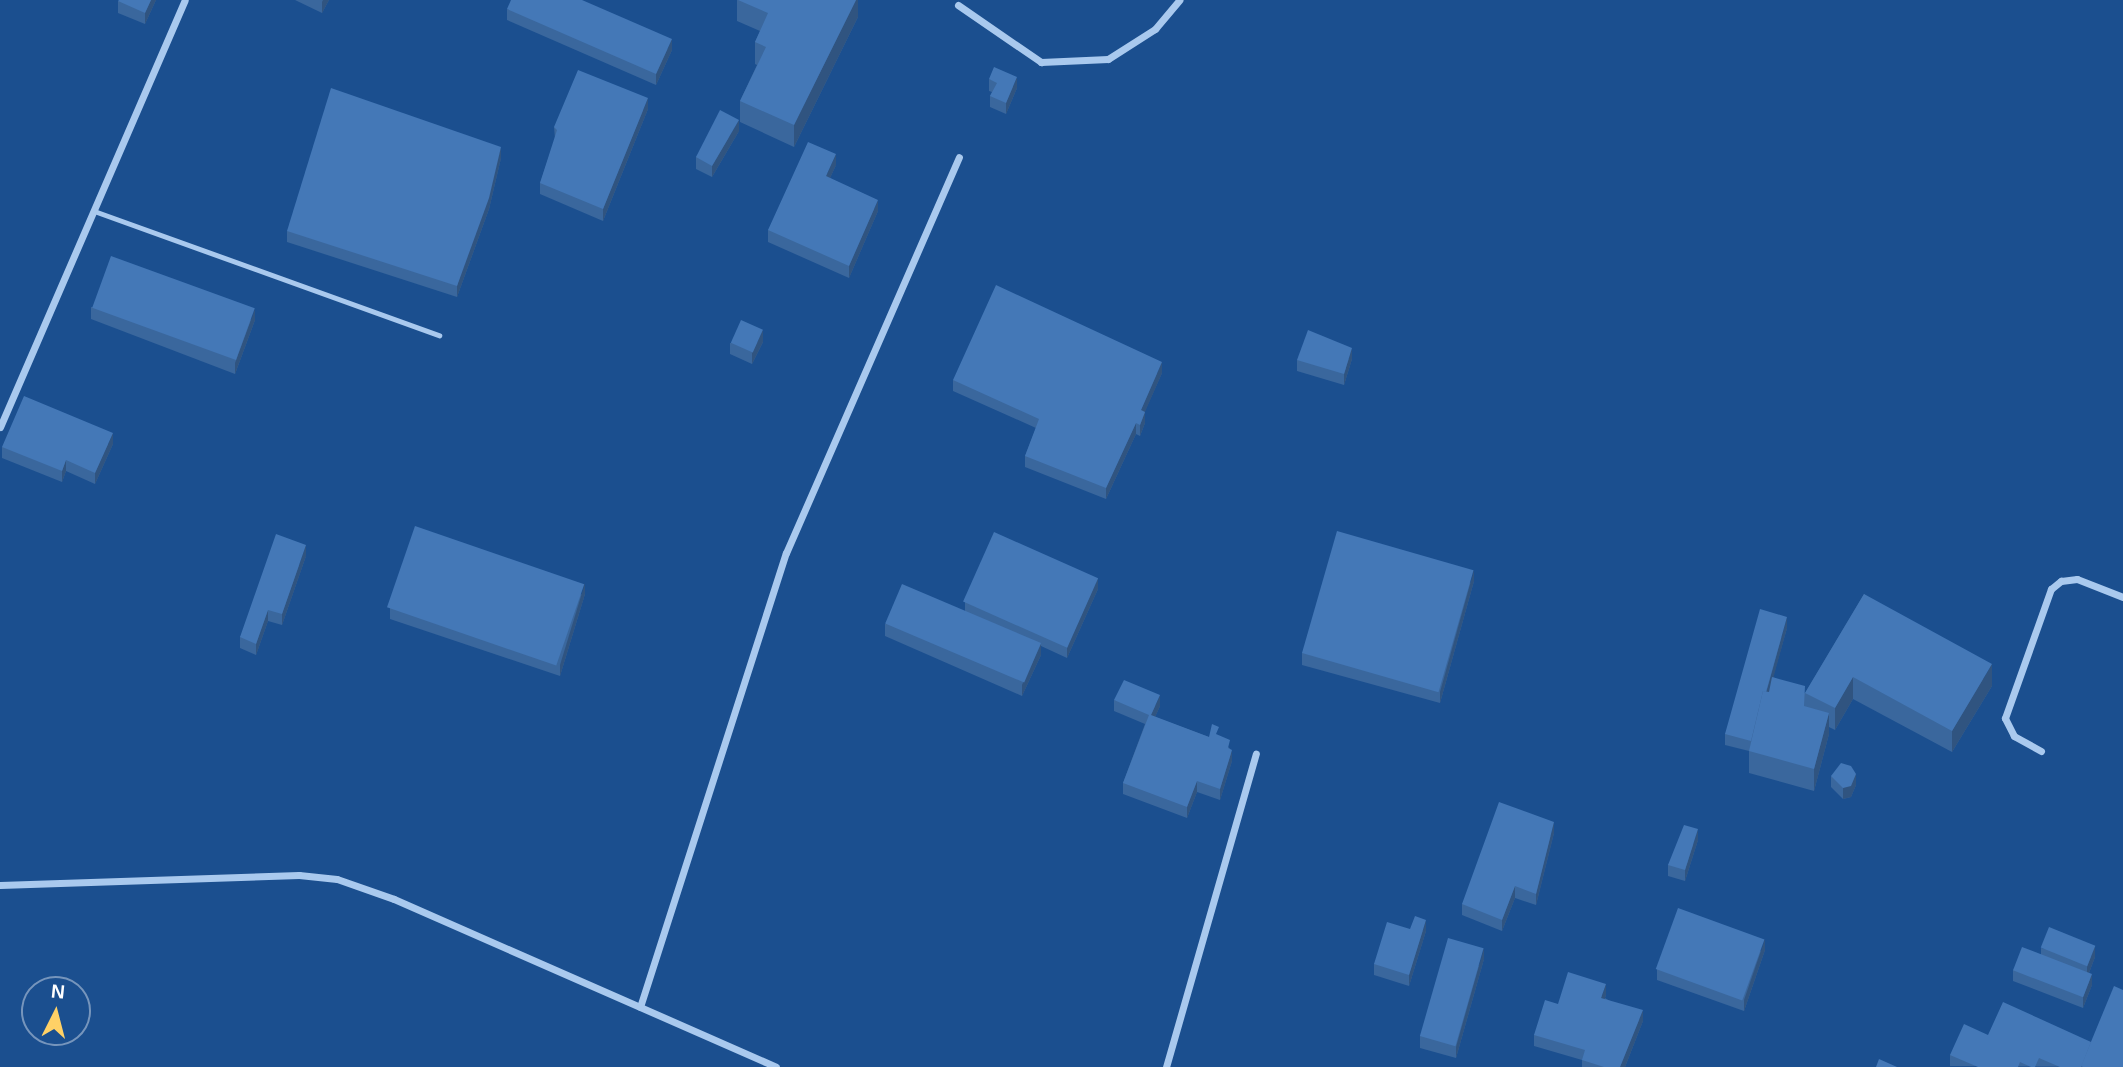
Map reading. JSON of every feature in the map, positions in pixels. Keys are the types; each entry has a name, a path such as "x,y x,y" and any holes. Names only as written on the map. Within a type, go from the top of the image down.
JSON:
{"street":[{"path":"0,427 185,0"},
{"path":"958,5 1041,62 1108,59 1155,29 1179,0"},
{"path":"640,1007 786,553 959,158"},
{"path":"2041,751 2014,736 2005,718 2051,589 2061,581 2077,579 2123,597"},
{"path":"1167,1067 1256,754"},
{"path":"0,885 299,875 337,879 394,899 776,1067"}],"lane":[{"path":"94,211 439,335"}],"building":[{"path":"119,0 151,0 145,13"},
{"path":"511,0 582,0 672,39 656,74 507,9"},
{"path":"738,0 856,0 794,125 740,101 766,47 755,42 768,13"},
{"path":"994,67 1017,77 1006,103 990,96 997,83 989,79"},
{"path":"578,70 648,98 603,209 540,183 557,130 554,127"},
{"path":"331,88 501,147 489,198 457,286 287,231"},
{"path":"720,110 739,120 712,166 696,157"},
{"path":"808,142 836,154 826,176 878,200 849,266 768,230"},
{"path":"111,256 255,308 236,360 92,308"},
{"path":"996,285 1162,362 1141,410 1145,412 1140,425 1136,423 1106,488 1025,456 1039,419 953,380"},
{"path":"741,320 763,330 753,353 731,343"},
{"path":"1308,330 1352,348 1344,374 1297,360"},
{"path":"24,396 113,433 95,473 66,460 62,471 2,447"},
{"path":"415,526 584,584 556,666 387,607"},
{"path":"1337,531 1473,570 1438,692 1302,653"},
{"path":"994,532 1098,578 1067,648 963,601"},
{"path":"276,534 306,545 282,614 268,610 256,644 240,637"},
{"path":"902,584 1041,643 1024,683 885,624"},
{"path":"1864,594 1992,664 1952,731 1853,677 1835,708 1805,693"},
{"path":"1760,609 1787,617 1766,692 1763,691 1751,741 1725,734"},
{"path":"1772,677 1805,686 1804,706 1829,713 1814,769 1749,751 1763,691 1769,692"},
{"path":"1124,680 1160,695 1151,715 1209,737 1212,724 1219,727 1216,734 1230,740 1228,748 1232,750 1220,789 1197,781 1187,807 1123,783 1149,715 1114,700"},
{"path":"1841,763 1851,766 1856,774 1851,786 1843,788 1831,776"},
{"path":"1499,802 1554,822 1536,894 1515,886 1502,920 1462,904"},
{"path":"1684,825 1698,829 1685,870 1668,865"},
{"path":"1678,908 1764,939 1742,1001 1656,969"},
{"path":"1415,916 1426,920 1409,975 1374,964 1387,922 1410,929"},
{"path":"2049,927 2095,946 2087,966 2041,947"},
{"path":"1448,938 1484,948 1455,1046 1420,1036"},
{"path":"2022,947 2092,974 2083,997 2013,970"},
{"path":"1568,972 1606,984 1601,998 1643,1010 1620,1067 1604,1067 1582,1060 1585,1050 1534,1035 1545,1000 1558,1004"},
{"path":"2114,986 2123,990 2123,1067 2083,1067 2081,1066"},
{"path":"2003,1002 2091,1042 2081,1067 2060,1067 2039,1058 2035,1067 2020,1062 2018,1067 1978,1067 1950,1055 1964,1024 1988,1035"},
{"path":"1879,1059 1897,1067 1876,1067"}]}
